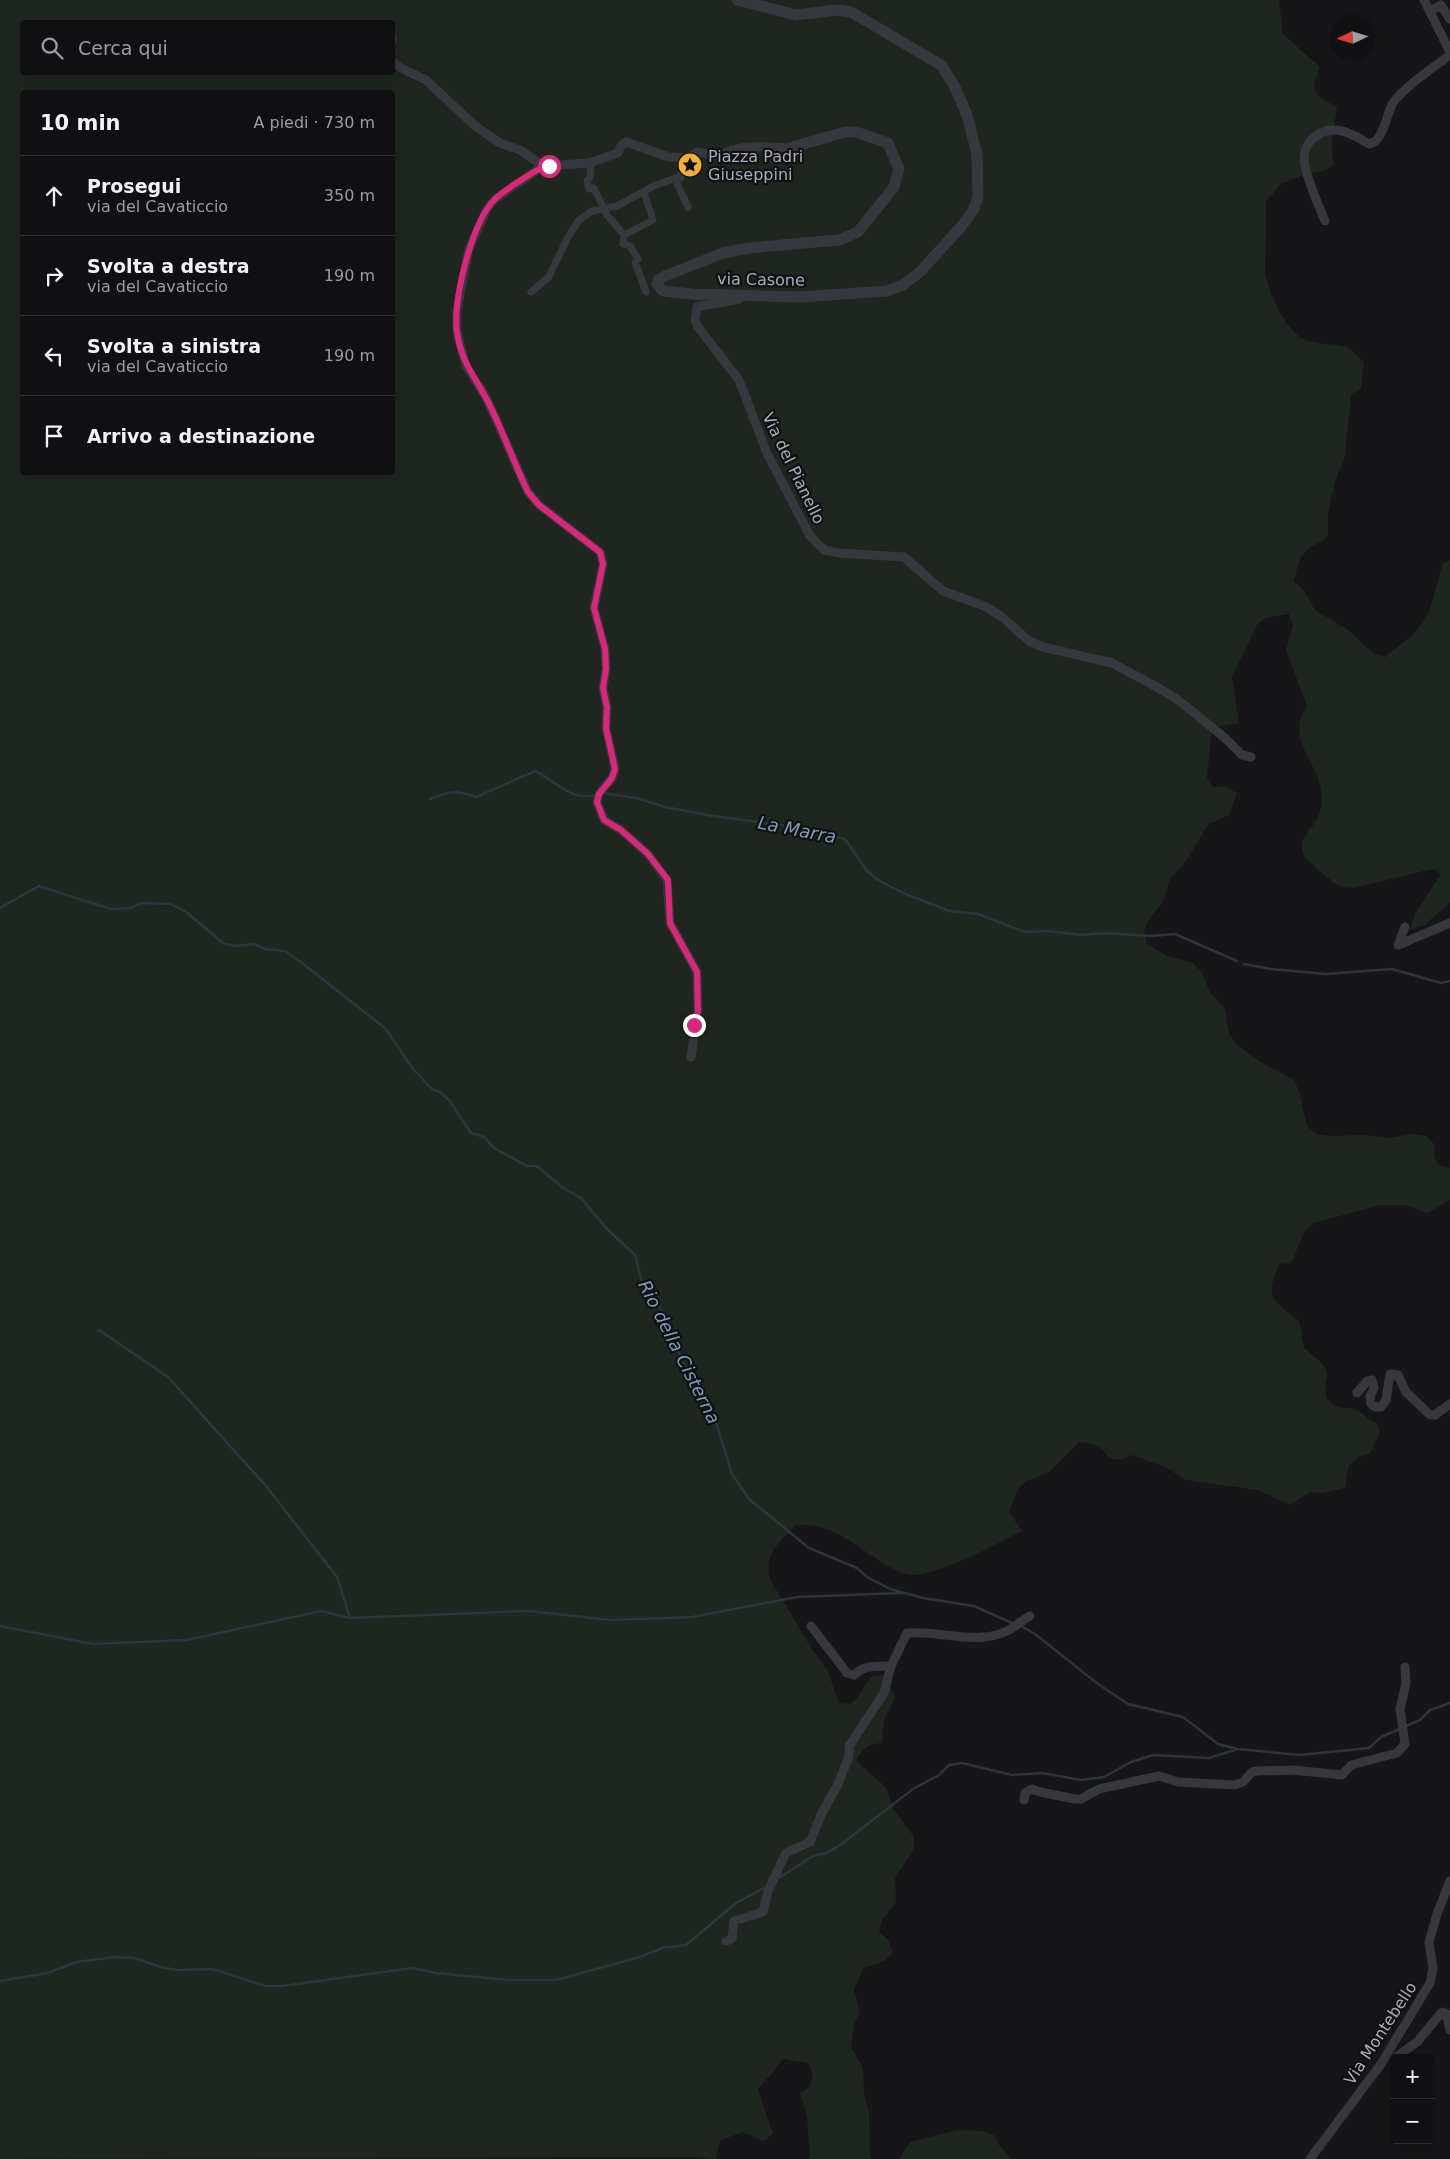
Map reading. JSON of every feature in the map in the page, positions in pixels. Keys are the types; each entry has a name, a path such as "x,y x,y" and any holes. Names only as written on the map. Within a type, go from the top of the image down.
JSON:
{"street":[{"name":"via Casone","path":"591,162 618,153 622,144 626,142 669,157 687,158 697,152 719,156 727,151 744,147 790,148 846,132 856,132 888,143 899,169 894,187 858,232 839,240 749,248 723,253 658,280 657,284 663,291 752,297 848,295 887,291 903,285 920,272 960,228 973,211 978,197 977,154 967,115 941,64 851,12 837,10 796,15 737,0"},
{"path":"1325,221 1304,165 1307,145 1312,138 1326,132 1338,130 1369,144 1375,143 1379,139 1387,115 1394,102 1450,54 1424,0"},
{"path":"1430,11 1441,5 1450,19"},
{"path":"395,63 426,80 475,126 500,143 520,150 543,166"},
{"path":"531,292 548,278 568,237 579,220 592,211 616,206 690,170 697,152"},
{"path":"646,292 634,262 638,259 630,246 623,244 624,235 604,209 594,188 589,189 587,184 591,162 543,166 495,199 487,209 469,248 459,292 457,332 466,366 486,397 528,492 539,505 600,552 603,564 594,608 605,649 606,669 603,688 607,707 606,728 615,769 612,778 599,794 597,802 604,820 621,830 648,854 668,880 670,923 697,972 698,1011 691,1057"},
{"path":"681,175 683,177 676,182 688,207"},
{"path":"624,235 653,220 644,193"},
{"name":"Via del Pianello","path":"752,297 697,306 695,320 698,327 739,380 767,453 810,536 817,544 824,550 839,553 904,557 943,591 984,606 1001,616 1029,641 1043,647 1112,663 1155,686 1177,700 1225,738 1242,755 1251,757"},
{"path":"1405,927 1398,945 1450,923"},
{"path":"1357,1393 1367,1381 1372,1380 1374,1388 1370,1396 1371,1404 1375,1407 1381,1407 1386,1400 1390,1374 1393,1374 1398,1375 1406,1392 1430,1415 1435,1415 1450,1404"},
{"path":"726,1941 732,1939 734,1921 763,1912 768,1891 786,1853 810,1842 822,1813 839,1782 848,1756 849,1746 884,1693 891,1666 907,1633 919,1632 980,1638 1007,1631 1026,1618"},
{"path":"811,1626 847,1673 854,1675 860,1669 870,1666 891,1666"},
{"path":"1024,1800 1025,1793 1032,1788 1040,1792 1081,1799 1099,1790 1159,1776 1178,1782 1226,1786 1243,1782 1252,1772 1258,1771 1293,1770 1342,1775 1351,1765 1397,1753 1405,1744 1400,1703 1406,1683 1405,1667"},
{"name":"Via Montebello","path":"1310,2159 1379,2065 1430,1984 1433,1968 1429,1942 1437,1914 1450,1882"},
{"path":"1400,2054 1417,2042 1442,2012 1446,2014 1450,2030"},
{"path":"1379,2065 1390,2060"}],"shaded area":[{"path":"0,0 1279,0 1283,34 1320,67 1315,82 1316,92 1318,96 1337,106 1332,141 1333,165 1324,171 1303,175 1281,184 1266,202 1265,273 1270,292 1280,313 1293,331 1301,337 1309,341 1345,347 1357,355 1364,363 1361,388 1351,395 1345,457 1336,479 1328,513 1328,536 1304,553 1294,581 1303,589 1315,610 1347,629 1373,653 1385,657 1414,634 1429,612 1443,563 1450,560 1450,903 1424,925 1409,931 1415,914 1441,874 1432,869 1353,888 1343,887 1322,873 1304,855 1302,850 1303,841 1318,818 1321,807 1321,791 1319,780 1304,750 1299,729 1301,718 1307,706 1286,650 1293,626 1289,614 1266,618 1257,625 1232,677 1239,723 1215,727 1211,738 1207,778 1214,787 1226,787 1237,793 1229,815 1208,825 1186,861 1170,879 1163,902 1148,921 1144,932 1147,944 1167,956 1191,962 1201,971 1210,992 1225,1009 1229,1033 1236,1044 1262,1063 1294,1080 1299,1091 1307,1126 1317,1134 1330,1136 1366,1135 1389,1138 1413,1134 1426,1136 1435,1145 1434,1156 1440,1166 1450,1168 1450,1200 1427,1213 1404,1205 1380,1205 1314,1223 1305,1231 1291,1263 1279,1264 1272,1284 1272,1291 1277,1303 1299,1321 1304,1348 1322,1363 1328,1373 1325,1386 1326,1395 1330,1402 1342,1408 1357,1410 1377,1423 1380,1432 1370,1454 1359,1457 1349,1465 1345,1488 1322,1493 1310,1492 1290,1505 1257,1490 1186,1480 1165,1467 1132,1455 1121,1460 1109,1458 1096,1446 1079,1442 1049,1472 1027,1481 1018,1489 1009,1512 1022,1531 968,1558 924,1574 905,1574 894,1569 848,1540 824,1528 810,1525 795,1525 778,1544 770,1557 769,1572 771,1581 812,1649 827,1669 839,1703 851,1704 872,1676 884,1675 895,1698 884,1720 882,1743 873,1744 866,1748 856,1761 886,1787 893,1808 914,1837 914,1849 895,1878 896,1902 882,1920 879,1931 888,1940 893,1952 884,1961 863,1969 854,1990 860,2013 854,2023 851,2047 863,2068 864,2092 869,2114 870,2159 810,2159 807,2116 800,2093 810,2087 813,2074 808,2063 784,2059 758,2089 773,2134 763,2141 742,2132 720,2141 716,2159 695,2157 0,2159"},
{"path":"958,2130 982,2131 994,2135 999,2145 1011,2159 899,2159 910,2142"}],"waterway":[{"name":"La Marra","path":"430,799 453,792 476,797 535,771 571,793 579,796 596,795"},
{"name":"La Marra","path":"603,793 636,798 665,807 713,816 796,827 845,839 867,871 878,880 901,892 949,911 978,914 1025,932 1048,931 1082,935 1105,933 1151,936 1175,934 1237,961"},
{"name":"Rio della Cisterna","path":"0,908 39,886 111,909 131,908 141,903 171,904 185,911 224,944 237,946 254,944 265,949 285,951 298,960 385,1028 413,1069 432,1089 440,1092 449,1100 471,1133 484,1137 494,1148 527,1166 537,1166 563,1188 581,1198 606,1228 635,1255 643,1285 656,1299 689,1376 714,1416 732,1474 749,1499 809,1548 857,1568 867,1577 890,1589 923,1598 974,1606 1014,1624"},
{"path":"1244,964 1271,969 1326,974 1392,969 1441,983 1450,981"},
{"path":"99,1330 168,1377 266,1486 337,1577 350,1618"},
{"path":"0,1626 93,1644 187,1640 321,1611 350,1618 529,1611 610,1620 692,1617 797,1597 901,1593"},
{"name":"Rio della Cisterna","path":"1019,1625 1035,1634 1098,1684 1128,1704 1183,1717 1218,1744 1237,1749 1300,1755 1369,1748 1381,1737 1420,1720 1430,1710 1450,1703"},
{"path":"779,1878 813,1856 827,1853 843,1843 913,1789 939,1775 949,1765 962,1763 1012,1775 1042,1773 1081,1780 1104,1777 1131,1762 1153,1755 1209,1758 1235,1750"},
{"path":"0,1981 48,1973 76,1962 115,1957 135,1958 160,1967 177,1970 212,1969 265,1986 283,1986 412,1968 436,1973 508,1980 556,1980 640,1957 662,1948 686,1945 736,1903 766,1887"}],"place":[{"name":"Piazza Padri Giuseppini","path":"690,165"}],"route":[{"path":"549,166 543,166 517,183 495,199 487,209 469,248 459,292 457,332 466,366 486,397 528,492 539,505 600,552 603,564 594,600 594,608 605,649 606,669 603,688 607,707 606,728 615,769 612,778 599,794 597,802 604,820 621,830 648,854 668,880 670,923 697,972 698,1011 694,1025"}]}
